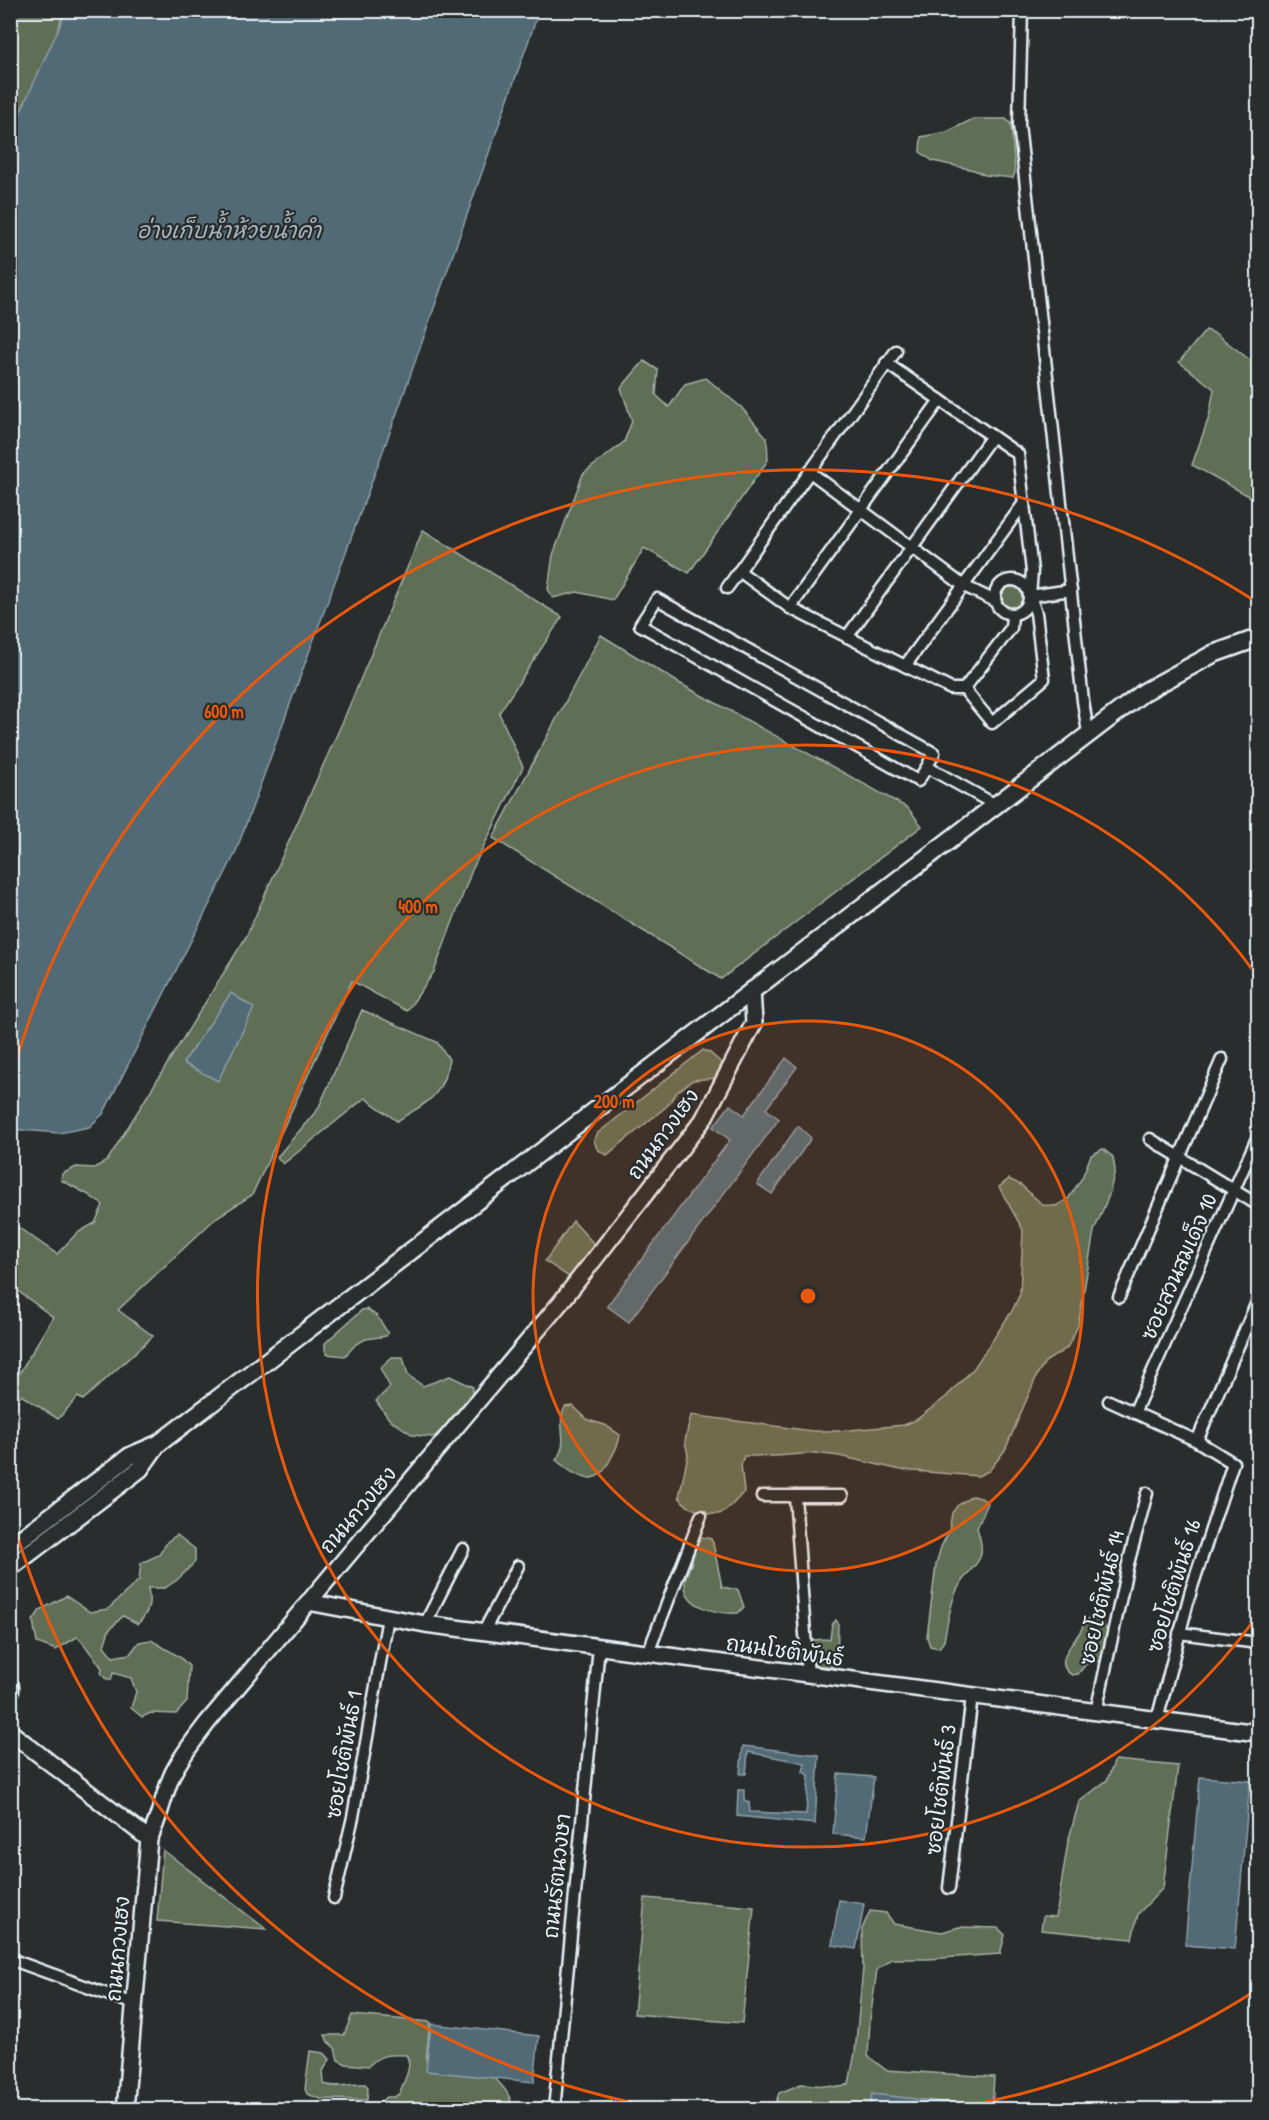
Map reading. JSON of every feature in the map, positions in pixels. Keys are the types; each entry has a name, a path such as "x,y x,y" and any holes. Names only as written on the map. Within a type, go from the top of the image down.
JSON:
{"main road":[{"path":"10,1547 130,1456 158,1444 994,804 1144,692 1213,654 1258,638"},
{"path":"10,1568 140,1469 158,1444"},
{"path":"10,1686 10,1692"}],"street":[{"path":"1022,10 1019,124 1088,733"},
{"path":"728,588 896,351"},
{"path":"810,472 964,586 995,601 1002,610 1012,614 1025,609 1030,596 1032,571 1018,454 886,363"},
{"path":"790,608 939,400"},
{"path":"847,637 992,436"},
{"path":"905,666 1024,503"},
{"path":"740,571 790,608 951,689 964,689"},
{"path":"964,689 992,723 1044,679 1036,613 1026,585 1010,580 1000,585 995,601"},
{"path":"1030,596 1071,590"},
{"path":"657,599 934,753 927,767 918,781 640,625 657,599"},
{"path":"964,689 1011,628 1012,614"},
{"path":"927,767 994,804"},
{"name":"ถนนกวงเฮง","path":"125,2109 149,1839 158,1823 174,1773 189,1746 561,1302 703,1120 754,1023 752,990"},
{"path":"1119,1297 1222,1059"},
{"name":"ซอยสวนสมเด็จ 10","path":"1134,1413 1258,1136"},
{"path":"1150,1139 1258,1204"},
{"path":"1109,1401 1197,1441 1258,1300"},
{"name":"ซอยโชติพันธ์ 16","path":"1157,1720 1191,1590 1233,1463 1197,1441"},
{"name":"ซอยโชติพันธ์ 14","path":"1096,1712 1128,1564 1147,1494"},
{"path":"762,1496 842,1496"},
{"path":"795,1496 808,1675"},
{"path":"648,1653 701,1516"},
{"path":"425,1624 463,1549"},
{"path":"484,1632 518,1566"},
{"name":"ถนนโชติพันธ์","path":"308,1602 425,1624 1258,1733"},
{"name":"ซอยโชติพันธ์ 1","path":"334,1898 353,1817 388,1617"},
{"path":"1179,1633 1258,1643"},
{"name":"ถนนรัตนวงษา","path":"554,2109 599,1647"},
{"name":"ซอยโชติพันธ์ 3","path":"949,1888 972,1696"},
{"path":"10,1732 149,1839"},
{"path":"10,1959 135,2004"}],"green space":[{"path":"11,11 67,11 63,15 11,160"},
{"path":"973,119 1006,119 1011,124 1015,173 1013,178 985,175 974,170 933,161 920,152 921,137 947,132"},
{"path":"1206,330 1216,334 1258,366 1256,405 1258,407 1258,501 1192,465 1209,417 1214,389 1179,362"},
{"path":"644,361 658,370 656,395 669,407 685,384 706,378 742,408 767,438 768,460 689,573 644,548 613,600 577,592 553,598 548,589 553,555 583,474 624,442 632,421 621,388"},
{"path":"423,530 562,617 499,713 523,767 472,870 434,972 407,1011 352,981 252,1195 217,1217 118,1310 153,1336 83,1400 78,1397 58,1419 21,1395 11,1409 11,1387 53,1317 11,1286 11,1225 12,1223 57,1254 77,1233 95,1223 103,1205 61,1180 62,1174 76,1167 94,1168 107,1161 246,937 343,721"},
{"path":"1012,586 1020,589 1023,597 1020,605 1012,608 1004,605 1001,597 1004,589"},
{"path":"601,635 679,683 908,808 922,826 721,979 493,838"},
{"path":"362,1010 437,1042 449,1059 438,1091 432,1098 397,1121 365,1098 283,1164 277,1157 318,1109"},
{"path":"703,1050 725,1066 724,1072 716,1078 693,1080 677,1092 667,1106 607,1155 597,1149 594,1140 598,1133"},
{"path":"1103,1149 1113,1157 1115,1170 1109,1195 1094,1231 1078,1326 1067,1348 1045,1362 1038,1373 1005,1450 989,1471 978,1476 901,1470 839,1456 814,1453 744,1456 741,1464 744,1492 724,1512 708,1514 690,1507 681,1500 679,1497 688,1455 685,1441 691,1415 812,1431 839,1431 904,1425 916,1420 946,1397 974,1368 1012,1311 1020,1294 1023,1230 999,1187 1009,1179 1021,1185 1043,1205 1056,1206 1068,1199 1082,1178 1091,1155"},
{"path":"573,1221 595,1245 569,1277 545,1261"},
{"path":"366,1309 377,1316 388,1333 386,1336 366,1339 356,1344 345,1356 327,1354 325,1343"},
{"path":"392,1357 403,1357 408,1375 423,1386 450,1376 473,1387 471,1402 452,1423 433,1437 413,1435 389,1419 376,1401 390,1387 380,1368"},
{"path":"573,1406 588,1420 605,1425 620,1435 616,1449 604,1471 598,1476 591,1478 577,1475 556,1460 563,1439 562,1414 565,1407"},
{"path":"972,1496 988,1503 977,1528 980,1557 962,1581 955,1596 944,1641 939,1648 930,1646 927,1637 936,1565 941,1547 949,1531 952,1513 957,1506"},
{"path":"177,1535 195,1549 195,1562 177,1580 165,1588 148,1588 148,1608 142,1620 138,1624 123,1616 109,1630 104,1646 113,1657 130,1654 139,1642 151,1640 180,1657 189,1666 187,1702 176,1714 151,1713 142,1717 131,1708 136,1692 131,1678 113,1673 111,1680 105,1678 101,1673 102,1668 77,1637 56,1650 37,1643 33,1621 40,1610 66,1596 90,1612 108,1609 139,1580 141,1563 159,1555 168,1541"},
{"path":"702,1537 711,1539 713,1543 722,1587 738,1590 744,1607 738,1613 704,1608 691,1599 686,1592 685,1581 693,1559 695,1542"},
{"path":"1097,1618 1106,1628 1108,1637 1103,1660 1086,1664 1078,1674 1072,1675 1064,1665 1066,1654 1087,1619"},
{"path":"836,1620 838,1623 837,1667 810,1665 810,1640 830,1639 832,1624"},
{"path":"1115,1760 1178,1766 1163,1888 1138,1914 1132,1939 1041,1930 1043,1916 1056,1917 1068,1842 1079,1802 1107,1780"},
{"path":"163,1850 266,1929 157,1921"},
{"path":"645,1898 754,1907 742,2023 634,2014"},
{"path":"870,1911 886,1913 894,1924 942,1932 959,1927 998,1928 1005,1935 1000,1954 891,1959 877,1970 870,2020 868,2056 886,2070 994,2077 992,2109 770,2110 774,2108 779,2093 801,2084 841,2087 849,2084 855,2053 863,1968 862,1929"},
{"path":"352,2015 430,2022 426,2060 429,2068 495,2072 496,2080 509,2097 512,2109 373,2109 386,2097 399,2094 407,2074 408,2059 406,2055 386,2056 377,2059 369,2066 346,2064 338,2060 335,2048 328,2042 325,2035 344,2035"},
{"path":"310,2051 324,2053 330,2059 323,2071 324,2084 334,2086 365,2084 368,2087 367,2100 321,2099 307,2094 305,2089"}],"water":[{"name":"อ่างเก็บน้ำห้วยน้ำคำ","path":"67,10 539,11 398,410 235,854 103,1114 89,1127 59,1133 10,1129 10,160 20,113"},
{"path":"231,993 254,1008 218,1081 183,1063"},
{"path":"786,1058 797,1067 766,1109 779,1119 629,1322 607,1306 730,1140 713,1127 730,1105 744,1115"},
{"path":"798,1126 811,1138 772,1194 757,1184"},
{"path":"743,1746 819,1755 815,1824 737,1816 738,1790 744,1790 744,1800 749,1802 750,1812 806,1814 809,1775 803,1772 805,1763 748,1752 746,1774 740,1774"},
{"path":"838,1774 874,1777 866,1837 833,1834"},
{"path":"1200,1777 1250,1781 1235,1949 1185,1945"},
{"path":"839,1900 864,1904 856,1949 832,1945"},
{"path":"431,2024 539,2036 534,2082 426,2071"},
{"path":"872,2094 977,2106 977,2109 870,2109"}]}
